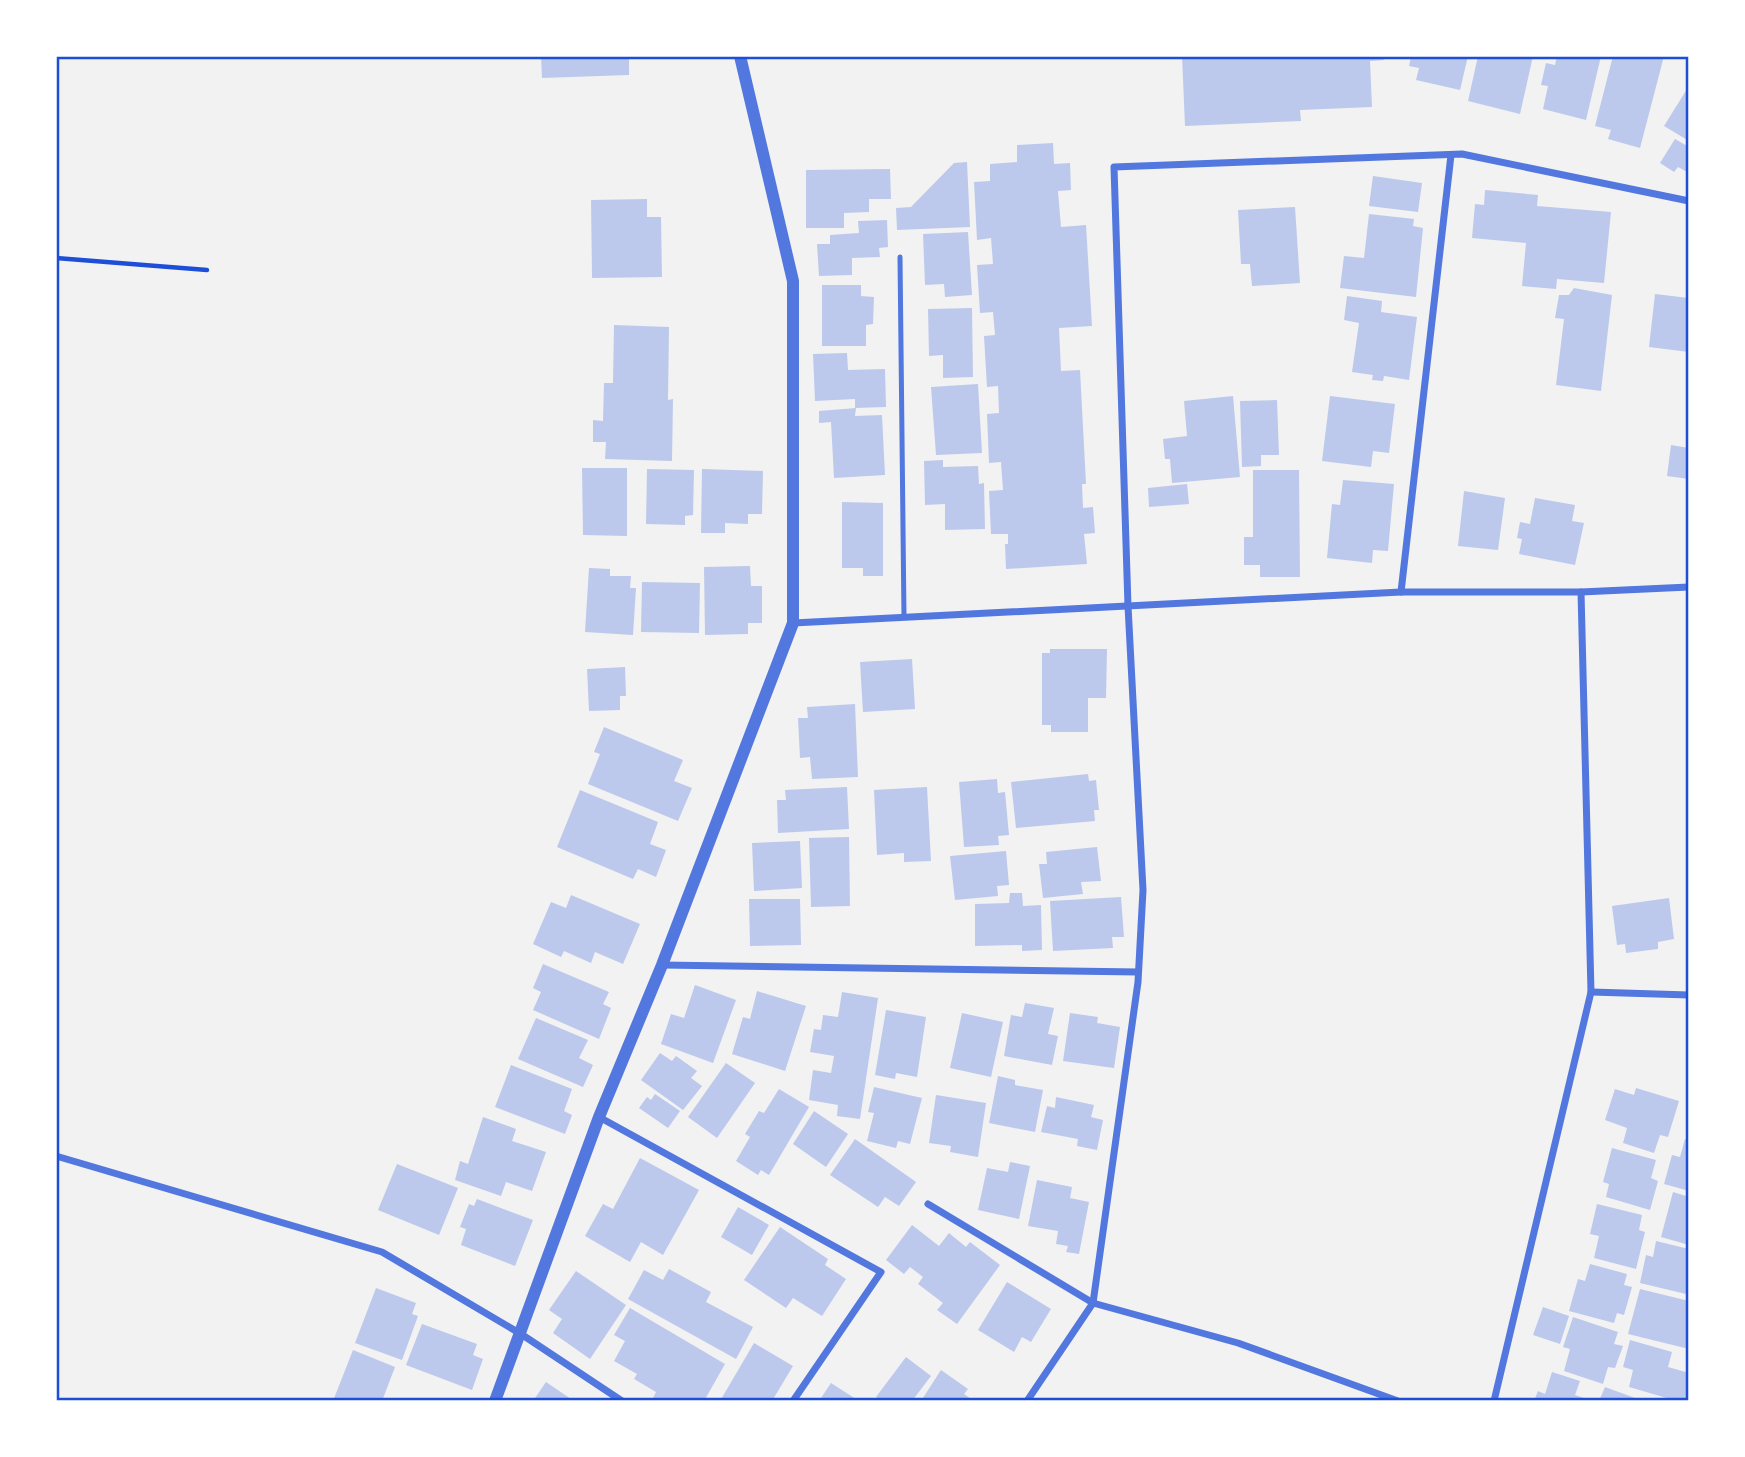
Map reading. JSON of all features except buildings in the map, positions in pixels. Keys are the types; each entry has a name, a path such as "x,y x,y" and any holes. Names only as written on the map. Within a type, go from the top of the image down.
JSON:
{"street":[{"path":"495,1401 599,1117 662,965 793,623 793,281 740,56"},
{"path":"1027,1401 1093,1303 1138,972 1143,890 1128,606 1114,167 1462,154 1689,201"},
{"path":"1401,592 1451,155"},
{"path":"793,623 1401,592 1581,592 1689,587"},
{"path":"1494,1401 1591,992 1581,592"},
{"path":"662,965 1138,972"},
{"path":"1591,992 1689,995"},
{"path":"599,1117 881,1272 793,1401"},
{"path":"56,1156 382,1252 521,1334 622,1401"},
{"path":"928,1204 1093,1303 1238,1343 1398,1401"}],"lane":[{"path":"900,257 904,617"}],"path":[{"path":"56,258 207,271"}]}
